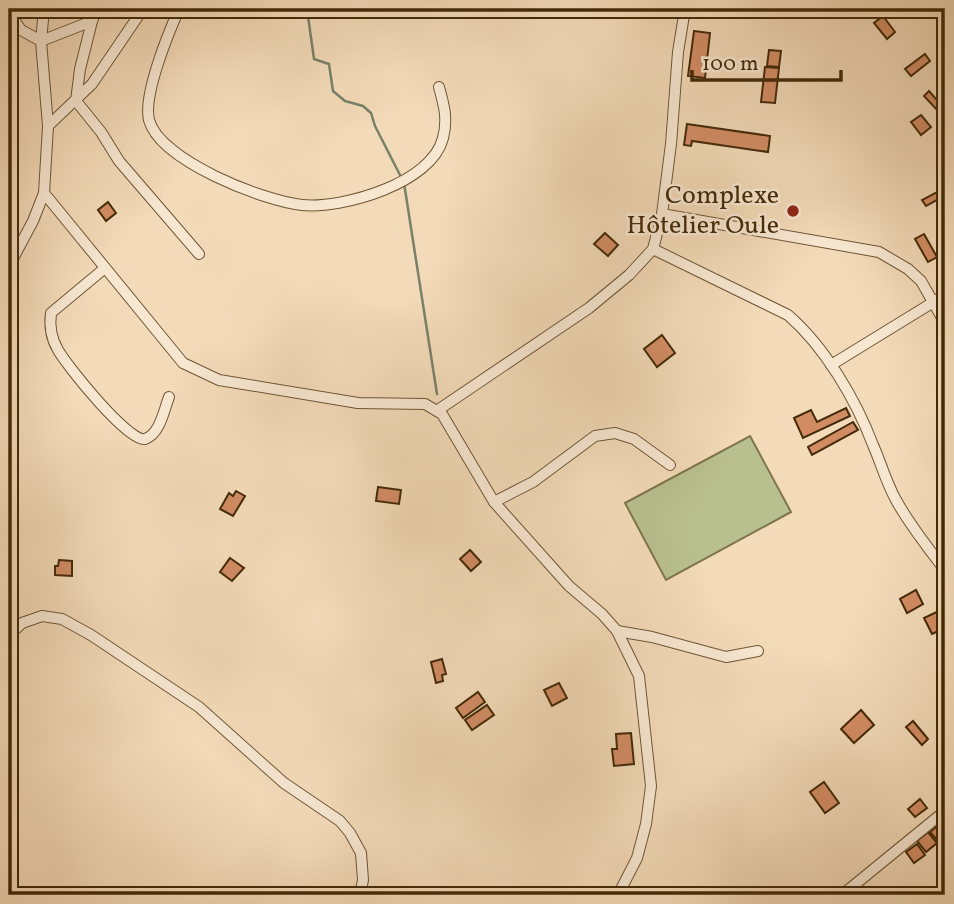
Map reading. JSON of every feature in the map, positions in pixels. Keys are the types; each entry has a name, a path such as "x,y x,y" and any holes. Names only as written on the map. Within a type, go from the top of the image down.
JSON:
{"street":[{"path":"9,266 33,221 44,193 48,126 41,41 44,9"},
{"path":"97,9 80,69 76,101 102,132 119,161 199,254"},
{"path":"48,126 92,84 143,9"},
{"path":"179,9 168,34 149,96 150,124 162,141 192,165 226,181 303,205 345,203 408,178 431,161 443,141 447,114 439,87"},
{"path":"438,410 589,308 629,275 653,249 662,214 685,9"},
{"path":"9,12 21,30 41,41"},
{"path":"41,41 92,21"},
{"path":"44,193 183,363 219,380 358,403 425,404 438,410 494,502 569,586 602,614 617,631 639,676 651,786 646,824 637,858 618,895"},
{"path":"662,214 880,251 921,281 945,323"},
{"path":"653,249 788,315 805,330 831,365 872,442 897,501 945,570"},
{"path":"105,268 51,313 50,325 58,351 123,428 139,439 146,439 160,423 169,397"},
{"path":"831,365 945,295"},
{"path":"494,502 533,482 594,436 615,433 634,439 670,465"},
{"path":"9,635 22,623 42,616 62,619 91,635 200,707 284,782 340,821 362,853 363,880 360,895"},
{"path":"617,631 652,637 726,657 758,651"},
{"path":"842,895 945,811"}],"green space":[{"path":"750,436 791,512 666,580 625,503"}],"building":[{"path":"883,16 895,32 887,39 874,23"},
{"path":"694,31 710,33 705,78 688,76"},
{"path":"769,50 781,51 779,67 767,66"},
{"path":"925,54 930,61 911,76 905,69"},
{"path":"765,67 779,68 775,103 761,102"},
{"path":"929,91 943,107 938,111 924,96"},
{"path":"921,115 931,127 921,135 911,122"},
{"path":"687,124 770,136 768,152 692,141 691,146 684,145"},
{"path":"939,191 942,197 926,206 922,200"},
{"path":"108,202 116,213 106,221 98,210"},
{"path":"605,233 618,245 608,256 594,244"},
{"path":"924,234 937,257 928,262 915,239"},
{"path":"662,335 675,353 657,367 644,349"},
{"path":"846,408 850,416 803,438 794,418 811,410 817,422"},
{"path":"853,422 858,430 812,455 808,447"},
{"path":"378,487 401,490 399,504 376,501"},
{"path":"236,491 245,496 233,516 220,509 229,493 233,496"},
{"path":"470,550 481,562 471,571 460,559"},
{"path":"230,558 244,568 232,581 220,572"},
{"path":"59,560 72,561 72,576 55,575 55,566 58,566"},
{"path":"916,590 923,604 907,613 900,599"},
{"path":"945,608 945,628 932,634 924,618"},
{"path":"442,659 446,674 442,675 443,681 436,683 431,662"},
{"path":"559,683 567,698 552,706 544,690"},
{"path":"478,692 485,702 463,718 456,708"},
{"path":"487,705 494,715 472,730 465,720"},
{"path":"861,710 874,725 854,743 841,729"},
{"path":"913,721 928,739 922,745 906,727"},
{"path":"631,733 634,764 614,766 612,749 617,749 616,734"},
{"path":"824,782 839,803 825,813 810,792"},
{"path":"920,799 927,808 915,817 908,809"},
{"path":"940,824 945,835 938,841 930,832"},
{"path":"928,832 937,843 926,852 917,841"},
{"path":"917,844 925,855 914,863 906,852"}],"waterway":[{"path":"307,9 314,59 329,64 333,91 345,101 363,106 371,113 401,177"},
{"path":"404,183 437,394"}],"place":[{"name":"Complexe Hôtelier Oule","path":"793,211"}]}
